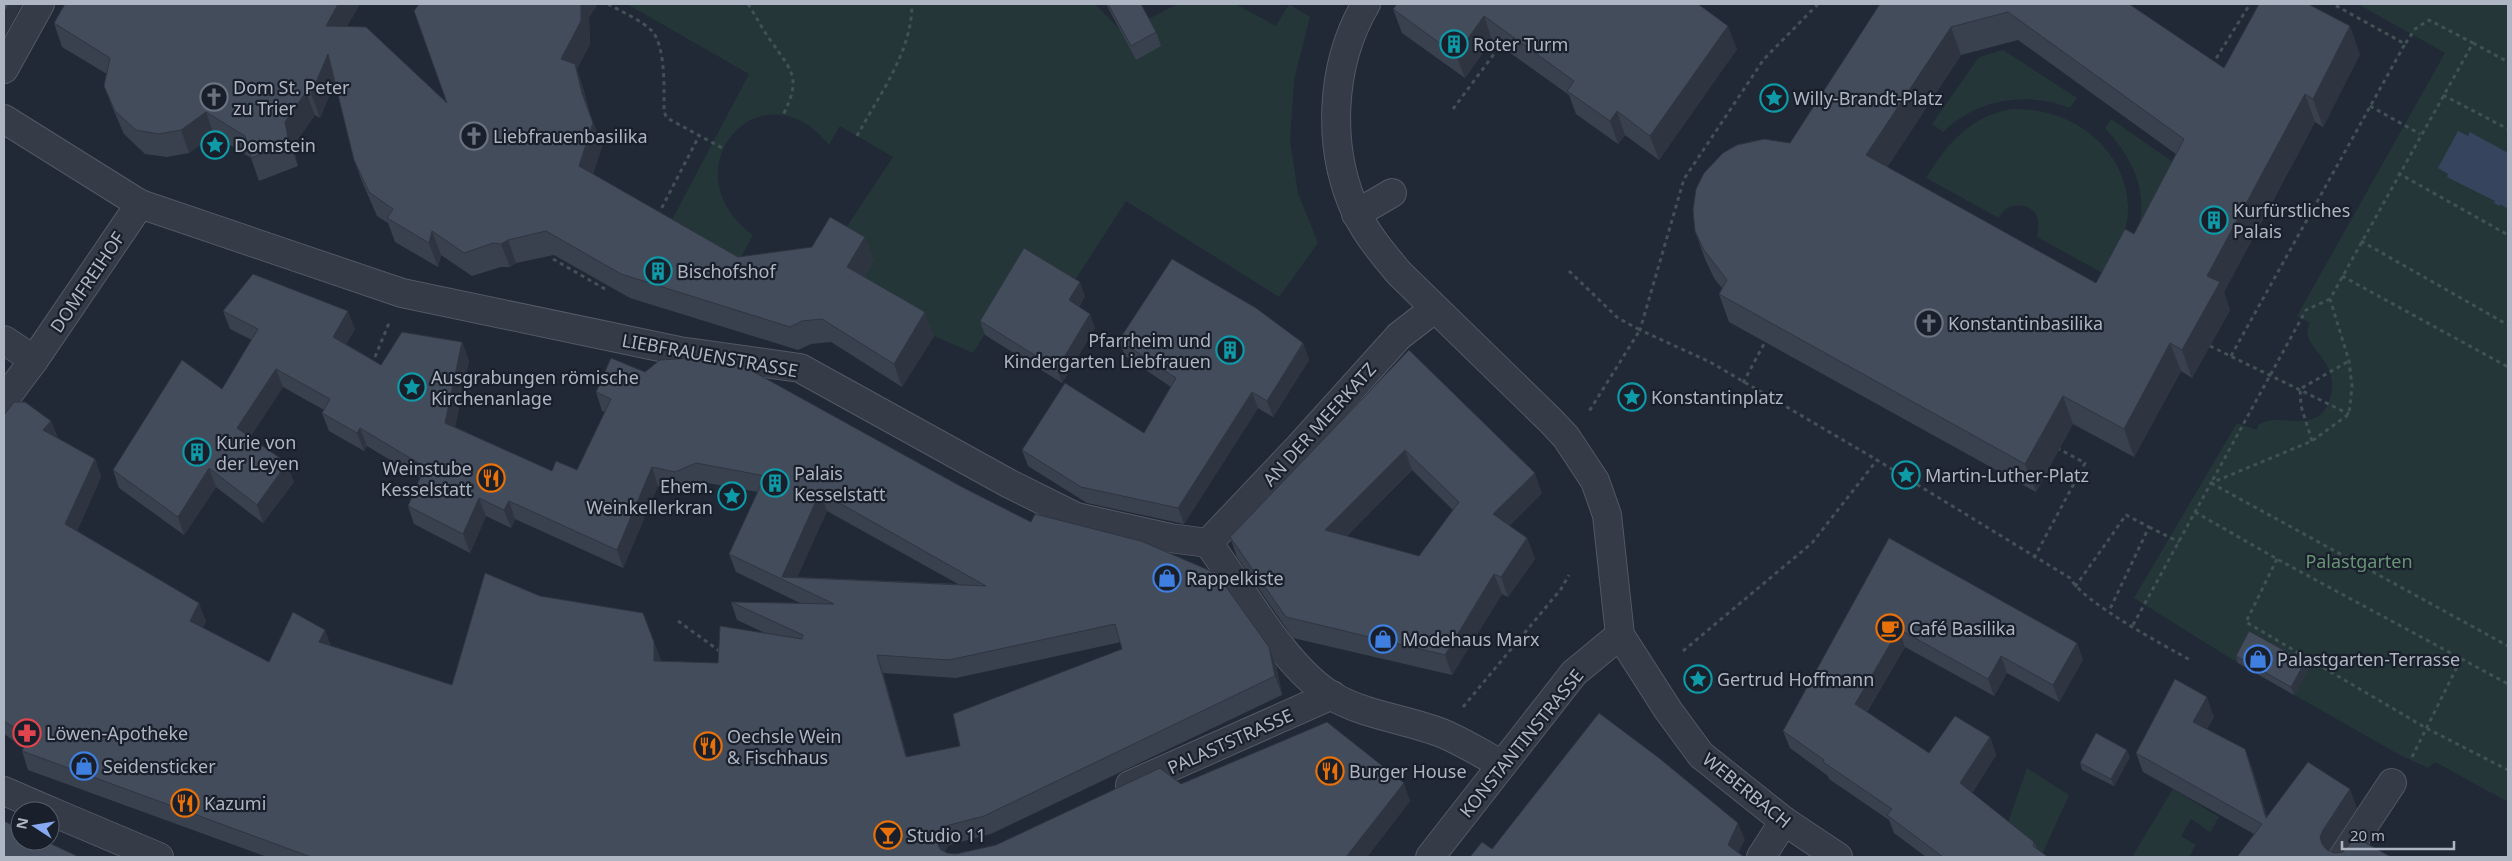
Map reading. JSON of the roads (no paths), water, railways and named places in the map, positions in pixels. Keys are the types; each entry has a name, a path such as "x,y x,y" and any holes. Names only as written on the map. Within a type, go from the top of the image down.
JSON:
{"street":[{"path":"4,69 40,4"},
{"path":"1366,4 1356,20 1339,69 1338,89 1337,129 1344,180 1356,214 1382,254 1434,309 1502,371 1566,437 1595,481 1607,515 1620,636"},
{"path":"4,119 140,204"},
{"path":"1356,214 1392,193"},
{"name":"LIEBFRAUENSTRASSE","path":"140,204 402,293 679,351 800,368 1008,483 1076,517 1170,538 1208,543"},
{"name":"DOMFREIHOF","path":"4,400 34,360 140,204"},
{"name":"AN DER MEERKATZ","path":"1208,543 1299,447 1399,336 1434,309"},
{"path":"4,340 34,360"},
{"path":"1208,543 1231,573 1282,649 1302,671 1332,695 1372,712 1443,734 1501,764"},
{"name":"KONSTANTINSTRASSE","path":"1430,857 1574,673 1620,636"},
{"name":"WEBERBACH","path":"1620,636 1668,710 1702,755 1784,821 1838,857"},
{"name":"PALASTSTRASSE","path":"1110,794 1332,695"},
{"path":"2343,857 2392,783"},
{"path":"4,791 27,801"},
{"path":"60,815 159,857"},
{"path":"1761,857 1784,821"}],"water":[{"path":"2458,131 2468,136 2470,132 2508,153 2508,209 2500,204 2499,206 2494,203 2495,201 2447,177 2448,174 2438,168"}],"place":[{"name":"Roter Turm","path":"1454,44"},
{"name":"Dom St. Peter zu Trier","path":"214,97"},
{"name":"Willy-Brandt-Platz","path":"1774,98"},
{"name":"Liebfrauenbasilika","path":"474,136"},
{"name":"Domstein","path":"215,145"},
{"name":"Kurfürstliches Palais","path":"2214,220"},
{"name":"Bischofshof","path":"658,271"},
{"name":"Konstantinbasilika","path":"1929,323"},
{"name":"Pfarrheim und Kindergarten Liebfrauen","path":"1230,350"},
{"name":"Ausgrabungen römische Kirchenanlage","path":"412,387"},
{"name":"Konstantinplatz","path":"1632,397"},
{"name":"Kurie von der Leyen","path":"197,452"},
{"name":"Martin-Luther-Platz","path":"1906,475"},
{"name":"Weinstube Kesselstatt","path":"491,478"},
{"name":"Palais Kesselstatt","path":"775,483"},
{"name":"Ehem. Weinkellerkran","path":"732,496"},
{"name":"Rappelkiste","path":"1167,578"},
{"name":"Café Basilika","path":"1890,628"},
{"name":"Modehaus Marx","path":"1383,639"},
{"name":"Palastgarten-Terrasse","path":"2258,659"},
{"name":"Gertrud Hoffmann","path":"1698,679"},
{"name":"Löwen-Apotheke","path":"27,733"},
{"name":"Oechsle Wein & Fischhaus","path":"708,746"},
{"name":"Seidensticker","path":"84,766"},
{"name":"Burger House","path":"1330,771"},
{"name":"Kazumi","path":"185,803"},
{"name":"Studio 11","path":"888,835"}],"park label":[{"name":"Palastgarten","path":"2359,561"}]}
